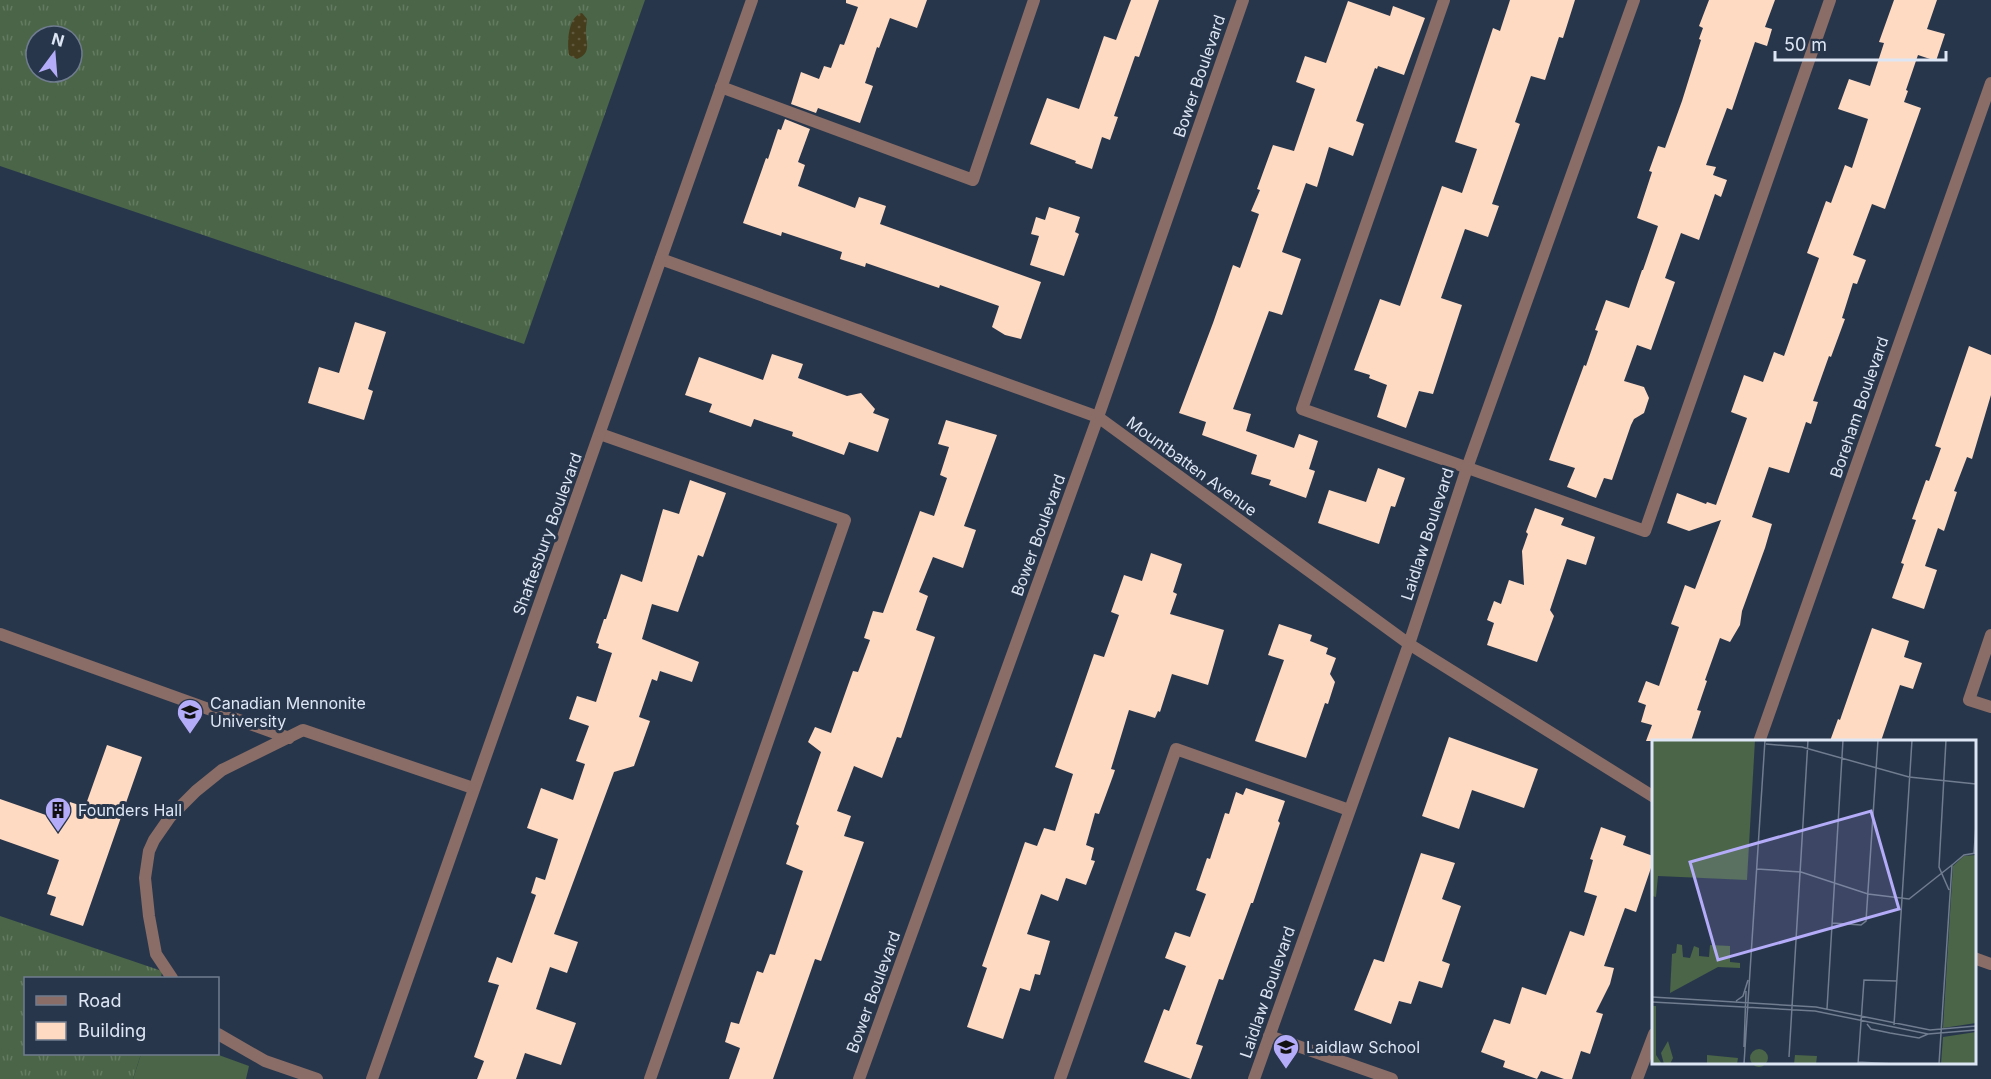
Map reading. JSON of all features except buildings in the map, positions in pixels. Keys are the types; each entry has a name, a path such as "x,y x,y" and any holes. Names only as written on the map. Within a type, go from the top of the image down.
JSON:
{"street":[{"name":"Shaftesbury Boulevard","path":"372,1079 752,0"},
{"path":"721,87 973,180 1034,0"},
{"name":"Bower Boulevard","path":"859,1079 1098,417 1243,0"},
{"path":"1444,0 1302,409 1645,531 1830,0"},
{"name":"Laidlaw Boulevard","path":"1254,1079 1409,644 1467,468 1634,0"},
{"name":"Boreham Boulevard","path":"1759,740 1991,83"},
{"name":"Mountbatten Avenue","path":"661,259 1098,417 1409,644 1652,796"},
{"path":"600,434 845,520 650,1079"},
{"path":"0,634 289,738"},
{"path":"1991,635 1969,700 1991,707"},
{"path":"171,977 156,954 149,916 145,878 149,851 171,817 196,791 222,770 303,730 473,788"},
{"path":"1060,1079 1176,749 1349,810"},
{"path":"1976,959 1991,964"},
{"path":"219,1035 265,1061 317,1079"},
{"path":"1269,1036 1392,1079"},
{"path":"1637,1079 1652,1037"}],"green space":[{"path":"0,0 645,0 524,344 0,166"},
{"path":"0,916 162,971 161,977 24,977 24,1055 141,1055 133,1079 0,1079"},
{"path":"141,1055 219,1055 249,1066 246,1079 133,1079"}],"sand":[{"path":"582,13 587,19 587,50 577,59 569,55 568,43 571,24 577,15"}],"place":[{"name":"Canadian Mennonite University","path":"190,735"},
{"name":"Founders Hall","path":"58,833"},
{"name":"Laidlaw School","path":"1286,1070"}]}
